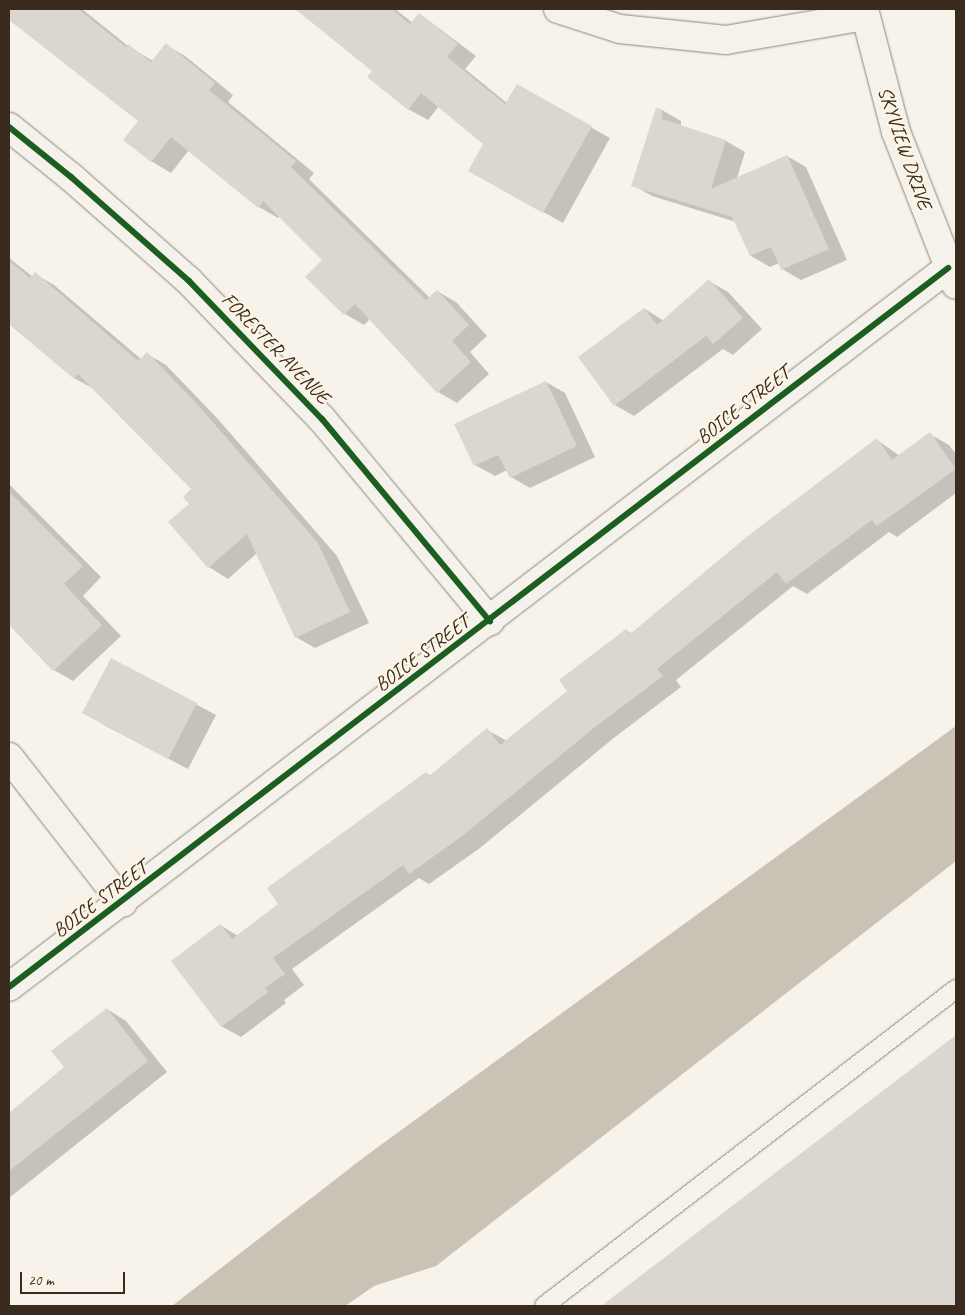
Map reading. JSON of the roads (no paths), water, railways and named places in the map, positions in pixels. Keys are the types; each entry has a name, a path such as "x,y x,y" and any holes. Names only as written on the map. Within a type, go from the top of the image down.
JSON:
{"street":[{"path":"558,9 620,29 726,40 865,12"},
{"name":"SKYVIEW DRIVE","path":"865,12 896,132 952,277"},
{"name":"FORESTER AVENUE","path":"9,127 71,177 196,288 322,420 490,621"},
{"name":"BOICE STREET","path":"9,987 123,903 490,621 952,277"},
{"path":"9,757 123,903"}],"lane":[{"path":"544,1306 956,989"}]}
